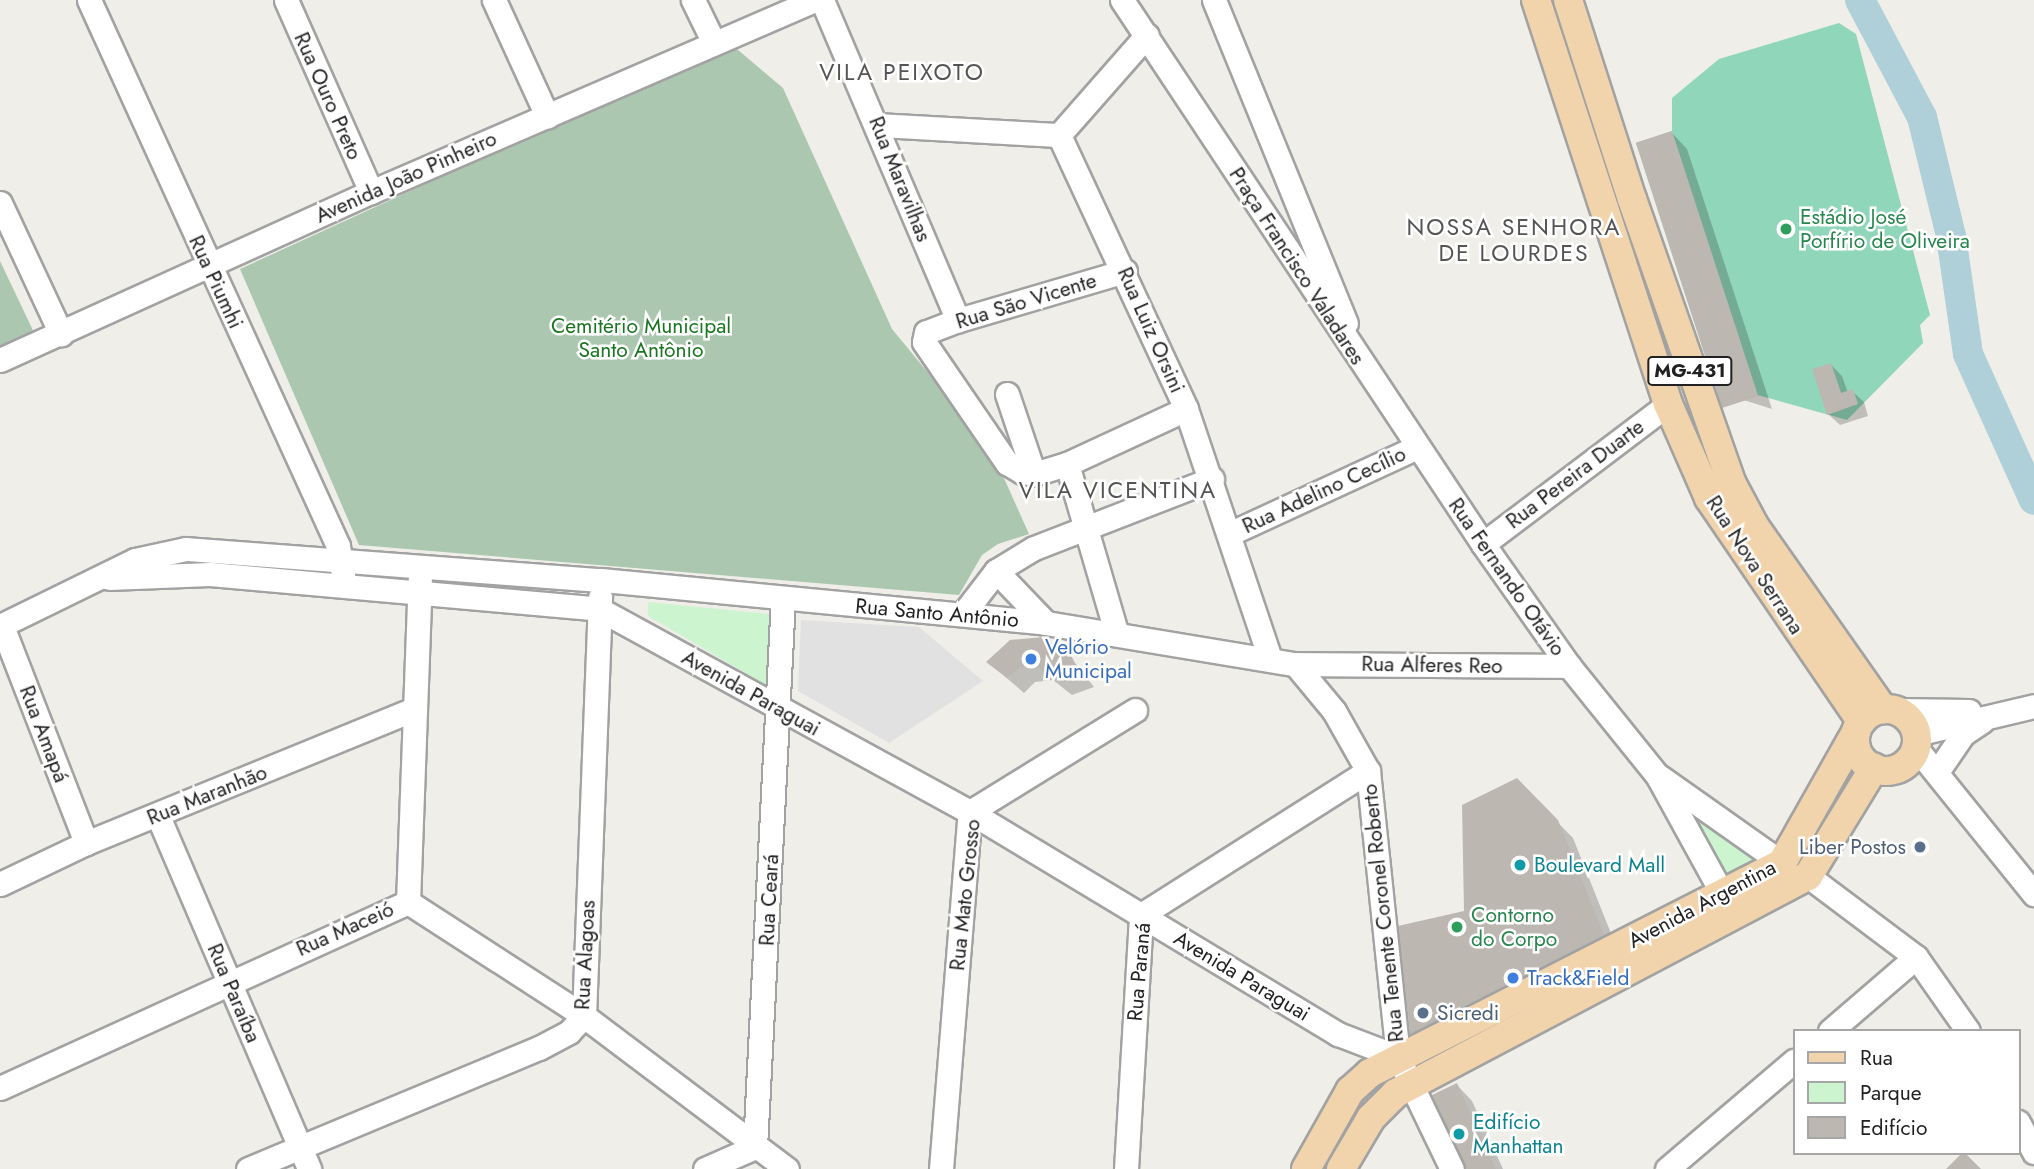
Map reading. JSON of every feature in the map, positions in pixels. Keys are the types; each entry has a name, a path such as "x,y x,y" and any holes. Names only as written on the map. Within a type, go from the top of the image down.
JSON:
{"main road":[{"name":"Rua Nova Serrana","path":"1536,0 1668,404 1709,498 1874,719"},
{"name":"Rua Nova Serrana","path":"1568,0 1636,212 1732,484 1755,527 1874,719"},
{"path":"1874,719 1912,722 1916,741 1903,766 1888,770 1874,768 1861,758 1874,719"},
{"name":"Avenida Argentina","path":"1340,1169 1371,1118 1411,1084 1609,968 1723,895 1782,863 1874,719"},
{"name":"Avenida Argentina","path":"1306,1169 1350,1091 1370,1073 1398,1057 1609,968 1808,876 1874,768"}],"street":[{"name":"Rua Piumhi","path":"89,0 343,574"},
{"name":"Rua Ouro Preto","path":"286,0 371,192"},
{"path":"494,0 547,116"},
{"path":"693,0 714,43"},
{"name":"Avenida João Pinheiro","path":"0,360 371,192 815,0"},
{"name":"Rua Maravilhas","path":"822,0 879,125 958,320"},
{"name":"Praça Francisco Valadares","path":"1122,0 1366,372"},
{"name":"Praça Francisco Valadares","path":"1214,0 1366,372"},
{"path":"879,125 1059,135 1147,35"},
{"name":"Rua Luiz Orsini","path":"1059,135 1125,271 1186,409 1231,533 1270,658"},
{"path":"0,203 61,334"},
{"name":"Rua São Vicente","path":"1034,474 1007,463 926,348 926,332 1125,271"},
{"name":"Rua Fernando Otávio","path":"1366,372 1569,666 1657,775"},
{"path":"1007,394 1034,474 1067,464 1186,409"},
{"name":"Rua Pereira Duarte","path":"1483,544 1668,404"},
{"name":"Rua Adelino Cecílio","path":"1231,533 1417,447"},
{"path":"1067,464 1087,525 1116,632"},
{"path":"963,614 996,571 1087,525 1212,479"},
{"name":"Avenida Paraguai","path":"1,626 135,560 186,549 343,574 420,591 599,609 970,812 1338,1034 1398,1057"},
{"name":"Avenida Paraguai","path":"343,574 419,568 601,580"},
{"name":"Rua Maceió","path":"0,1088 228,981 408,902 419,568"},
{"path":"996,571 1046,623"},
{"name":"Rua Santo Antônio","path":"601,580 1046,623 1116,632 1295,664"},
{"name":"Rua Alagoas","path":"248,1169 540,1048 569,1032 584,1016 601,580"},
{"name":"Rua Ceará","path":"755,1147 780,710 783,599"},
{"name":"Rua Amapá","path":"1,626 86,843"},
{"path":"1295,664 1334,711 1368,771"},
{"name":"Rua Alferes Reo","path":"1295,664 1569,666"},
{"path":"1874,719 2034,706"},
{"name":"Rua Maranhão","path":"0,884 86,843 158,816 415,709"},
{"name":"Rua Mato Grosso","path":"942,1169 970,812 1135,710"},
{"path":"1997,711 1916,741 1937,772 2034,894"},
{"path":"1937,772 1963,734 1997,711"},
{"name":"Rua Paraná","path":"1126,1169 1141,915 1368,771"},
{"name":"Rua Tenente Coronel Roberto","path":"1368,771 1398,1057 1452,1169"},
{"path":"1657,775 1782,863"},
{"path":"1657,775 1723,895"},
{"name":"Rua Paraíba","path":"158,816 309,1169"},
{"path":"1808,876 1916,957 1967,1029"},
{"path":"408,902 584,1016 787,1169"},
{"path":"1832,1029 1916,957"},
{"name":"Avenida Paraguai","path":"1338,1034 1370,1073"},
{"path":"1667,1169 1792,1063"},
{"path":"2020,1126 2034,1152"},
{"path":"705,1169 755,1147"}],"green space":[{"name":"Estádio José Porfírio de Oliveira","path":"1839,23 1856,34 1930,315 1920,325 1923,343 1847,420 1714,383 1636,143 1672,131 1672,98 1719,59"},
{"name":"Cemitério Municipal Santo Antônio","path":"731,44 783,88 892,329 991,449 1029,534 998,544 982,555 959,595 359,545 240,269"},
{"path":"0,261 39,343 0,359"},
{"path":"648,602 770,614 766,685 648,616"},
{"path":"1670,790 1760,855 1725,878"}],"shaded area":[{"path":"801,620 919,627 983,681 889,743 798,691"}],"building":[{"path":"1672,131 1758,396 1722,408 1636,143"},
{"path":"1831,363 1841,393 1853,389 1858,404 1827,415 1812,369"},
{"name":"Velório Municipal","path":"1044,637 1072,657 1079,672 1055,680 1036,666 1020,667 1007,678 986,662 1010,640"},
{"name":"Boulevard Mall","path":"1517,778 1558,820 1604,935 1410,1034 1398,926 1464,911 1462,805"},
{"name":"Edifício Manhattan","path":"1457,1083 1496,1169 1466,1169 1432,1095"},
{"path":"1960,1155 1967,1155 1981,1169 1946,1169"}],"waterway":[{"path":"1860,0 1922,117 1951,236 1968,354 2034,500"}],"place":[{"name":"Estádio José Porfírio de Oliveira","path":"1786,229"},
{"name":"Velório Municipal","path":"1031,659"},
{"name":"Liber Postos","path":"1920,847"},
{"name":"Boulevard Mall","path":"1520,865"},
{"name":"Contorno do Corpo","path":"1457,927"},
{"name":"Track&Field","path":"1513,978"},
{"name":"Sicredi","path":"1423,1013"},
{"name":"Edifício Manhattan","path":"1459,1134"}],"district":[{"name":"VILA PEIXOTO","path":"902,72"},
{"name":"NOSSA SENHORA DE LOURDES","path":"1514,240"},
{"name":"VILA VICENTINA","path":"1118,490"}]}
